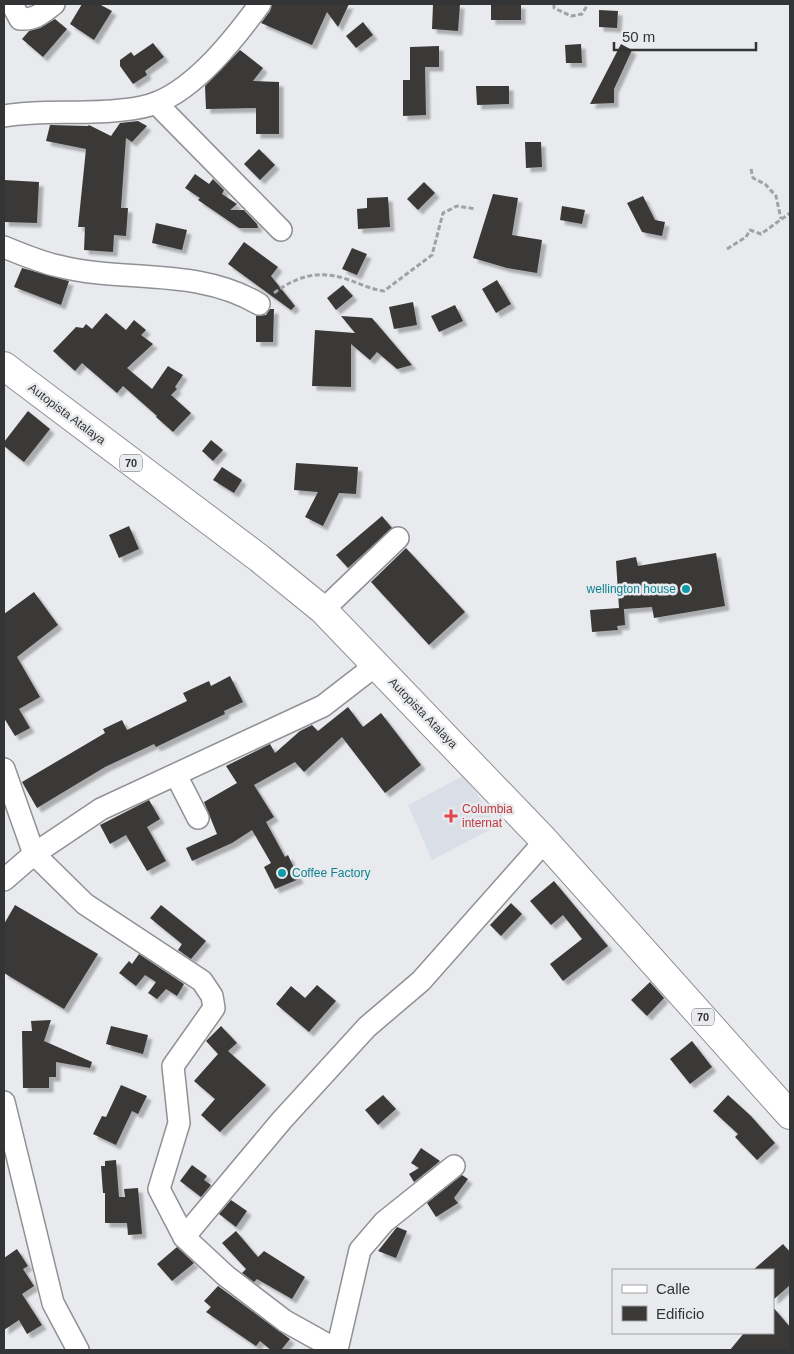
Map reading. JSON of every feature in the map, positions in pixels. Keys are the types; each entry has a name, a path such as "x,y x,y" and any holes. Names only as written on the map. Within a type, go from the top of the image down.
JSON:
{"main road":[{"name":"Autopista Atalaya","path":"4,366 259,558 323,610 545,841 790,1115"}],"street":[{"path":"12,4 20,19 29,20 38,17 54,4"},
{"path":"4,116 122,110 156,104 206,68 239,32 260,4"},
{"path":"156,104 282,230"},
{"path":"4,247 58,266 199,281 245,295 259,304"},
{"path":"323,610 398,538"},
{"path":"4,880 34,854 101,809 324,706 376,665"},
{"path":"4,769 34,854 85,904 202,981 212,996 214,1008 173,1066 179,1123 159,1189 184,1237 226,1276 285,1321 337,1350 360,1250 384,1222 454,1166"},
{"path":"176,775 198,818"},
{"path":"184,1237 282,1120 360,1034 421,981 545,841"},
{"path":"4,1102 53,1303 78,1350"}],"path":[{"path":"554,4 554,8 571,16 582,14 588,4"},
{"path":"751,169 753,178 765,184 776,196 781,219"},
{"path":"259,304 292,280 314,273 342,278 372,290 384,291 432,254 443,213 457,206 476,209"},
{"path":"727,249 746,237 750,230 761,234 790,213"}],"shaded area":[{"name":"Columbia internat","path":"465,775 497,826 432,860 408,805"}],"building":[{"path":"82,4 99,4 112,11 94,40 70,24"},
{"path":"272,4 349,4 338,27 327,12 312,45 261,23 270,11"},
{"path":"433,4 460,4 458,31 432,29"},
{"path":"491,4 521,4 521,20 491,20"},
{"path":"599,10 618,11 617,28 599,27"},
{"path":"55,19 67,29 43,57 22,39 29,31 40,28"},
{"path":"363,22 373,35 356,48 346,36"},
{"path":"153,43 164,57 145,71 147,75 133,84 120,66 120,60 131,52 134,56"},
{"path":"581,44 582,63 566,63 565,45"},
{"path":"621,44 632,50 614,89 614,103 590,104"},
{"path":"439,46 439,67 425,67 426,115 403,116 403,80 410,80 410,47"},
{"path":"240,50 263,68 253,81 279,82 279,134 256,134 256,108 206,109 205,86"},
{"path":"476,86 509,86 509,104 477,105"},
{"path":"138,121 147,126 132,142 126,138 121,208 128,208 126,236 114,235 113,252 84,250 85,227 78,227 86,149 46,141 50,125 89,125 111,136 120,123"},
{"path":"525,142 541,142 542,167 526,168"},
{"path":"259,149 275,165 260,180 244,164"},
{"path":"195,174 209,184 213,179 224,190 222,194 237,204 230,210 244,210 257,224 258,228 239,228 198,200 200,198 185,188"},
{"path":"4,180 39,182 37,223 4,222"},
{"path":"424,182 435,193 418,210 407,199"},
{"path":"493,194 518,198 512,235 542,240 537,273 507,268 473,258"},
{"path":"643,196 655,220 665,222 662,236 642,232 627,203"},
{"path":"388,197 390,227 358,229 357,209 367,208 367,198"},
{"path":"562,206 585,210 582,224 560,220"},
{"path":"156,223 187,230 182,250 152,243"},
{"path":"244,242 278,267 271,276 295,306 291,310 228,264"},
{"path":"352,248 367,254 357,275 342,269"},
{"path":"22,268 69,281 61,305 14,287"},
{"path":"497,280 511,304 496,313 482,289"},
{"path":"343,285 353,296 336,310 327,298"},
{"path":"413,302 417,325 394,329 389,307"},
{"path":"455,305 463,321 439,332 431,316"},
{"path":"270,309 274,309 273,342 256,342 256,316 266,315"},
{"path":"106,313 126,330 134,320 146,330 141,335 153,344 127,368 152,389 168,366 183,375 175,387 177,389 171,395 191,413 173,432 123,386 117,393 82,363 75,371 53,351 76,327 83,328 86,324 92,329"},
{"path":"341,316 372,318 412,365 397,369 377,352 370,360 351,344 351,387 312,386 315,330 355,333"},
{"path":"28,411 50,429 24,462 4,446 4,442"},
{"path":"211,440 223,450 213,461 202,451"},
{"path":"296,463 358,467 356,494 339,493 323,526 305,517 318,492 294,490"},
{"path":"222,467 242,480 234,493 213,480"},
{"path":"382,516 392,528 348,568 336,555"},
{"path":"129,526 139,549 119,558 109,535"},
{"path":"406,548 465,612 429,645 371,582"},
{"name":"wellington house","path":"716,553 725,606 654,618 652,607 624,609 625,625 617,626 618,630 592,632 590,610 619,608 616,561 636,557 638,566"},
{"path":"34,592 58,625 17,657 40,697 19,709 30,728 15,736 4,718 4,614"},
{"path":"230,676 243,702 224,711 225,714 156,747 154,744 105,767 37,808 22,782 105,733 103,729 122,720 127,730 187,701 183,693 209,681 211,686"},
{"path":"348,707 363,727 381,713 421,765 385,793 342,737 304,772 295,762 254,785 274,817 266,822 285,857 288,855 299,879 275,889 264,867 271,863 252,830 232,843 192,861 186,848 217,834 204,802 237,783 226,766 270,744 275,753 300,731 312,725 318,731"},
{"path":"149,800 160,819 147,827 166,861 147,871 126,835 110,844 100,825"},
{"path":"554,881 608,946 563,981 550,964 582,939 563,915 551,925 530,901"},
{"path":"511,903 522,914 501,936 490,925"},
{"path":"15,905 98,954 64,1009 4,973 4,924"},
{"path":"161,905 206,941 191,959 178,950 182,944 150,918"},
{"path":"139,954 184,984 177,996 166,989 157,999 148,993 156,982 145,975 136,986 119,973 129,961 132,964"},
{"path":"650,982 664,998 647,1016 631,1000"},
{"path":"317,985 336,1001 309,1032 276,1004 291,986 305,998"},
{"path":"51,1020 44,1041 92,1062 90,1068 56,1062 56,1077 49,1077 49,1088 23,1088 22,1031 32,1031 31,1021"},
{"path":"111,1026 148,1035 143,1054 106,1044"},
{"path":"221,1026 237,1043 228,1051 266,1085 220,1132 201,1115 215,1099 194,1081 218,1054 206,1041"},
{"path":"692,1041 712,1067 690,1084 670,1059"},
{"path":"121,1085 147,1096 138,1114 132,1111 116,1145 93,1134 102,1116 106,1117"},
{"path":"383,1095 396,1109 378,1125 365,1110"},
{"path":"728,1095 751,1116 775,1143 757,1160 735,1137 738,1134 713,1111"},
{"path":"421,1148 440,1161 414,1182 409,1174 419,1168 411,1163"},
{"path":"116,1160 119,1197 125,1197 124,1189 138,1188 142,1234 128,1235 127,1223 105,1223 105,1193 103,1193 101,1166 105,1166 105,1161"},
{"path":"192,1165 207,1176 204,1180 211,1185 201,1197 180,1181"},
{"path":"462,1175 468,1179 454,1198 458,1203 436,1217 427,1203"},
{"path":"231,1200 247,1211 236,1227 219,1214"},
{"path":"397,1227 407,1231 396,1258 378,1251"},
{"path":"236,1231 258,1257 264,1251 305,1277 292,1299 257,1279 254,1282 242,1273 246,1269 222,1243"},
{"path":"783,1244 790,1252 790,1285 774,1299 774,1269 754,1269"},
{"path":"177,1247 194,1263 172,1281 157,1264"},
{"path":"17,1249 28,1266 23,1269 34,1286 22,1294 42,1325 27,1334 19,1320 4,1330 4,1258"},
{"path":"218,1286 290,1339 281,1350 271,1350 260,1341 256,1346 206,1312 211,1307 204,1301"},
{"path":"774,1308 790,1327 790,1350 730,1350 743,1334 774,1334"}],"place":[{"name":"wellington house","path":"686,589"},
{"name":"Columbia internat","path":"451,816"},
{"name":"Coffee Factory","path":"282,873"}]}
